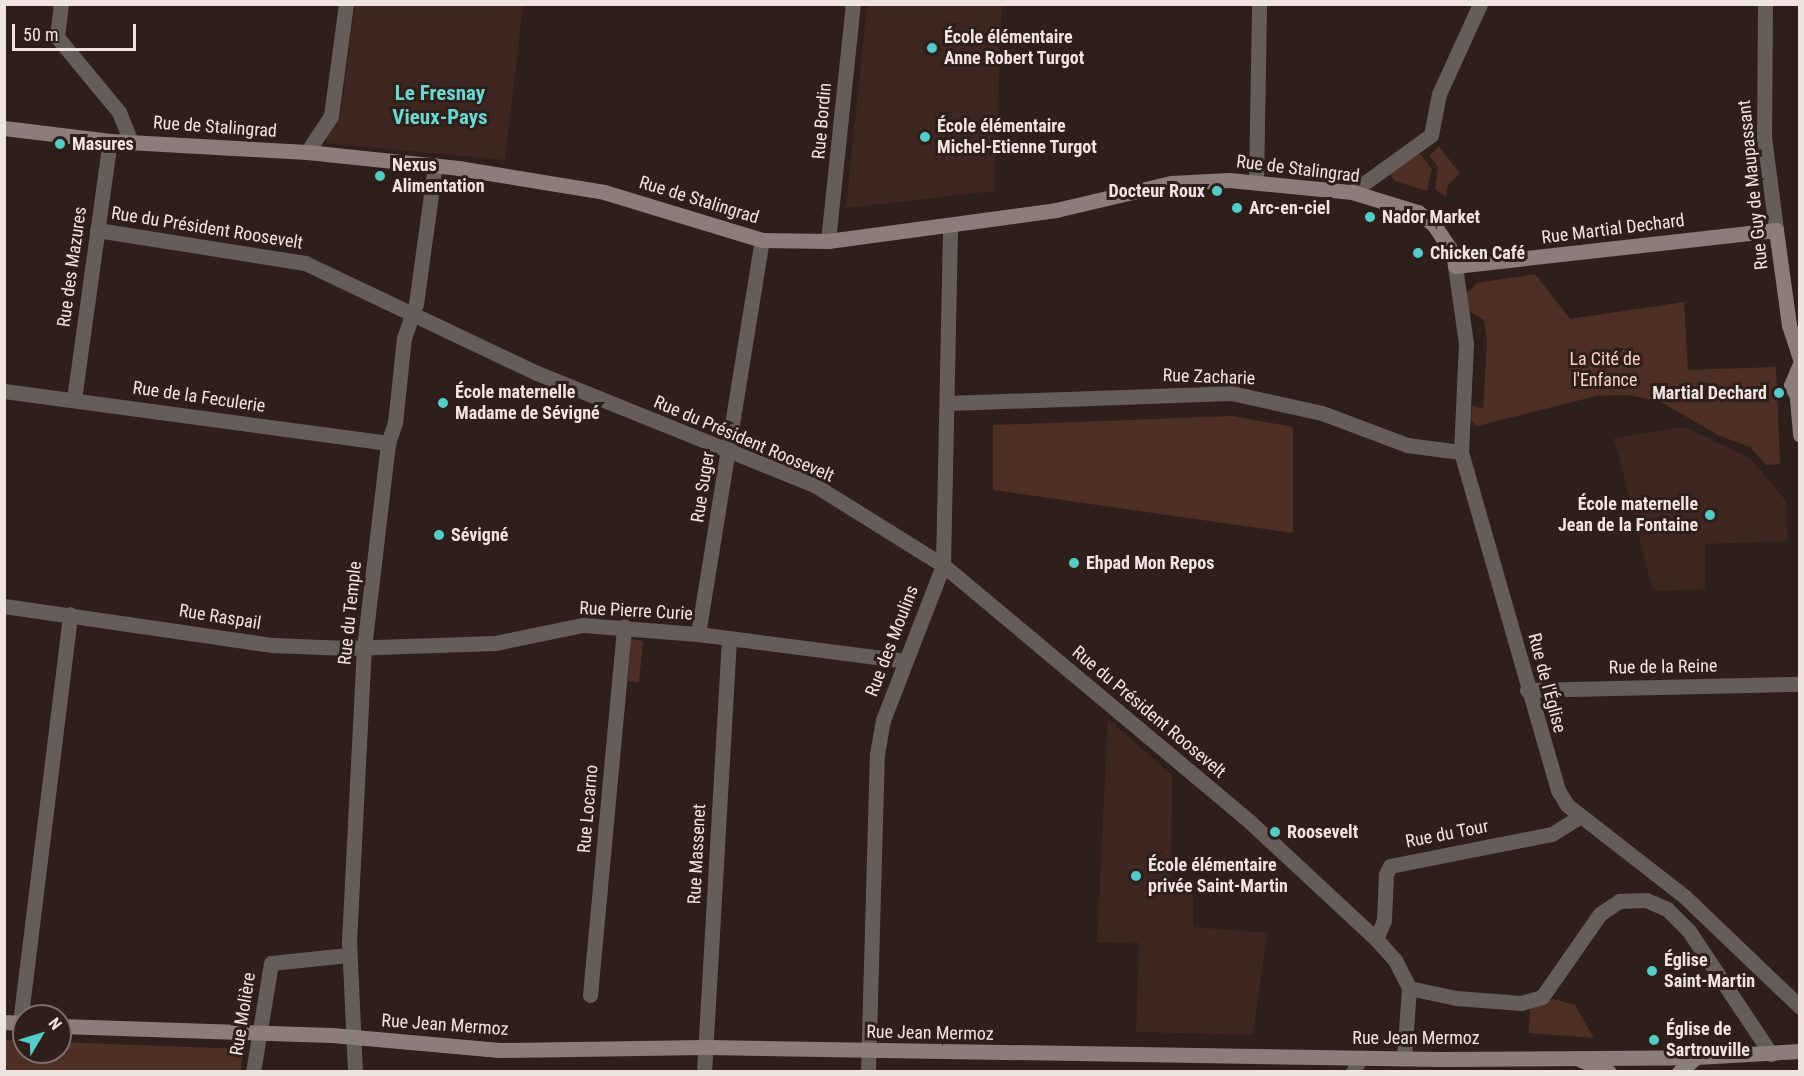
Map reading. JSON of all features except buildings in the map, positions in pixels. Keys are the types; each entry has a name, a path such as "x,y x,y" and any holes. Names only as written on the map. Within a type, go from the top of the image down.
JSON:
{"main road":[{"name":"Rue de Stalingrad","path":"4,128 110,141 307,152 435,165 604,192 762,240 828,241 1056,210 1171,183 1257,181 1352,192 1418,212 1434,225 1453,253 1455,266"},
{"name":"Rue Martial Dechard","path":"1455,266 1776,230"},
{"name":"Rue Guy de Maupassant","path":"1776,230 1789,325 1800,359"},
{"path":"1800,364 1791,385 1798,400 1800,435"},
{"name":"Rue Jean Mermoz","path":"72,1026 353,1037 499,1050 705,1047 1357,1065 1404,1058 1696,1057 1771,1054 1796,1056"},
{"path":"1573,1057 1609,1071"},
{"path":"1679,1071 1696,1057"}],"street":[{"path":"61,4 57,37 119,112 131,141"},
{"path":"307,152 331,116 346,4"},
{"name":"Rue Bordin","path":"828,241 853,4"},
{"path":"1257,181 1259,4"},
{"path":"1352,192 1431,135 1439,94 1480,4"},
{"name":"Rue Guy de Maupassant","path":"1765,4 1764,137 1776,230"},
{"name":"Rue des Mazures","path":"74,399 110,141"},
{"name":"Rue du Temple","path":"355,1071 349,955 364,648 388,443 395,423 404,338 414,314 435,165"},
{"name":"Rue des Moulins","path":"868,1071 877,754 883,720 943,565 950,225"},
{"name":"Rue du Président Roosevelt","path":"97,230 305,263 557,381 816,486 943,565 1249,821 1376,939 1395,960 1409,988"},
{"name":"Rue Suger","path":"699,634 762,240"},
{"name":"Rue de l'Église","path":"1455,266 1466,343 1461,452 1500,579 1527,690 1558,790 1567,805 1685,897 1800,1007"},
{"name":"Rue de la Feculerie","path":"4,391 388,443"},
{"name":"Rue Zacharie","path":"948,403 1231,393 1322,413 1407,445 1461,452"},
{"name":"Rue Raspail","path":"4,606 69,619 272,645 364,648"},
{"path":"18,1004 69,619"},
{"name":"Rue Pierre Curie","path":"364,648 495,643 583,625 699,634 905,661"},
{"name":"Rue Locarno","path":"591,995 624,627"},
{"name":"Rue Massenet","path":"704,1071 729,639"},
{"name":"Rue de la Reine","path":"1527,690 1800,684"},
{"name":"Rue du Tour","path":"1376,939 1384,920 1386,874 1390,866 1552,834 1581,816"},
{"path":"1404,1058 1409,988 1456,998 1521,1003 1542,997 1600,914 1619,901 1646,900 1667,909 1689,931 1771,1054"},
{"name":"Rue Molière","path":"254,1071 271,963 349,955"}],"shaded area":[{"path":"355,5 523,5 505,160 326,143 328,131 340,117"},
{"name":"École élémentaire Michel-Etienne Turgot","path":"867,5 1002,5 994,191 846,208"},
{"name":"École maternelle Jean de la Fontaine","path":"1685,427 1750,458 1786,501 1788,541 1705,544 1705,589 1653,591 1614,438"},
{"name":"École élémentaire privée Saint-Martin","path":"1108,719 1172,775 1171,890 1193,892 1193,927 1267,933 1253,1035 1136,1032 1139,943 1097,942"}],"green space":[{"path":"1439,146 1460,174 1448,184 1446,197 1435,189 1438,167 1429,156"},
{"path":"1413,153 1420,154 1432,169 1427,191 1395,181 1388,171"},
{"name":"La Cité de l'Enfance","path":"1535,274 1570,319 1684,302 1688,370 1776,367 1780,464 1766,465 1750,447 1720,436 1659,401 1628,395 1596,396 1477,426 1471,420 1472,405 1483,409 1487,342 1484,320 1470,312 1465,295 1477,283"},
{"path":"1232,416 1293,427 1293,533 993,490 993,425"},
{"path":"631,639 643,641 639,682 628,681"},
{"path":"1554,999 1575,1005 1594,1038 1529,1033 1530,1006"},
{"path":"5,1040 12,1040 12,1064 72,1064 72,1042 243,1049 241,1071 5,1072"}],"place":[{"name":"École élémentaire Anne Robert Turgot","path":"932,48"},
{"name":"École élémentaire Michel-Etienne Turgot","path":"925,137"},
{"name":"Masures","path":"60,144"},
{"name":"Nexus Alimentation","path":"380,176"},
{"name":"Docteur Roux","path":"1217,191"},
{"name":"Arc-en-ciel","path":"1237,208"},
{"name":"Nador Market","path":"1370,217"},
{"name":"Chicken Café","path":"1418,253"},
{"name":"Martial Dechard","path":"1779,393"},
{"name":"École maternelle Madame de Sévigné","path":"443,403"},
{"name":"École maternelle Jean de la Fontaine","path":"1710,515"},
{"name":"Sévigné","path":"439,535"},
{"name":"Ehpad Mon Repos","path":"1074,563"},
{"name":"Roosevelt","path":"1275,832"},
{"name":"École élémentaire privée Saint-Martin","path":"1136,876"},
{"name":"Église Saint-Martin","path":"1652,971"},
{"name":"Église de Sartrouville","path":"1654,1040"}],"district":[{"name":"Le Fresnay Vieux-Pays","path":"440,105"}]}
